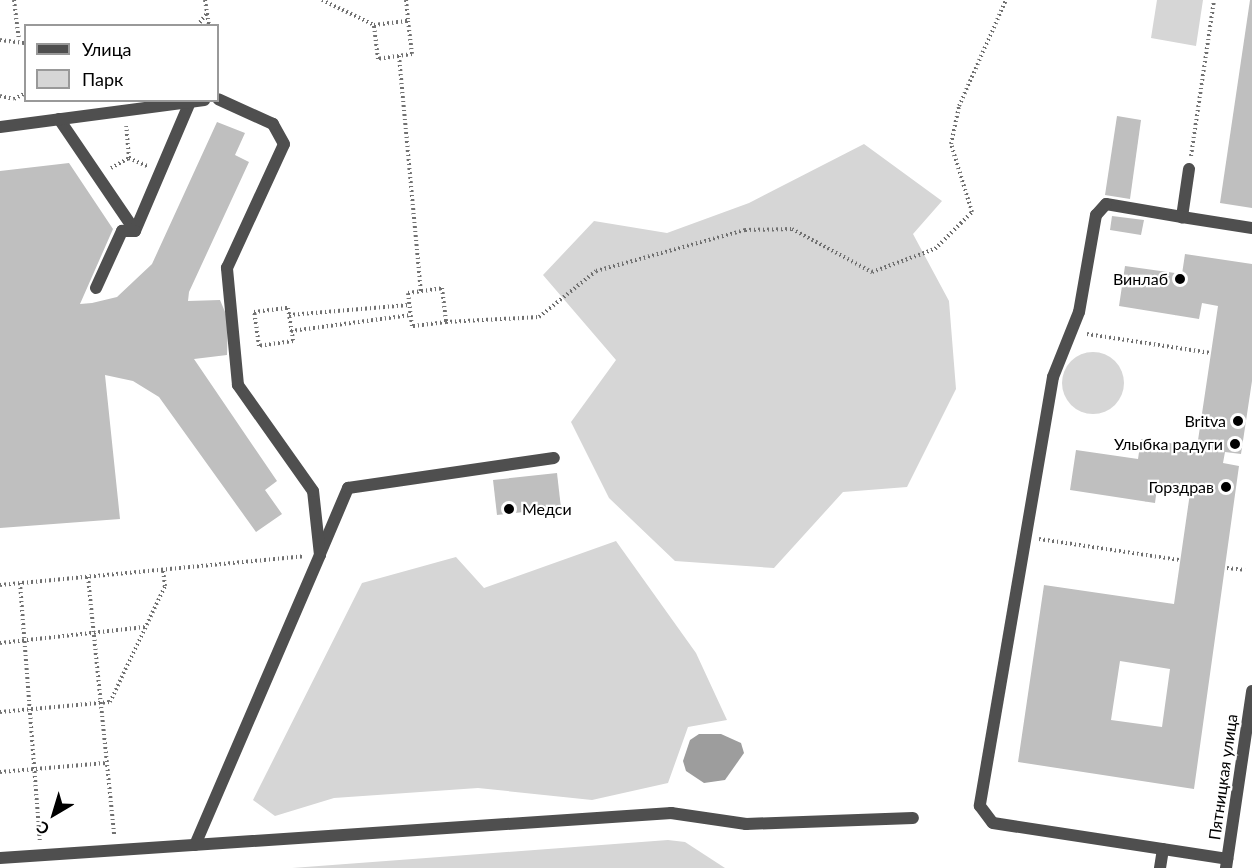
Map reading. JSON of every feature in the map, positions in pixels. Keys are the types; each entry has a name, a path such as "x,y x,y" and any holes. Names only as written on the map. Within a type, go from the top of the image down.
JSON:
{"street":[{"path":"219,99 273,124 284,144 227,268 238,385 313,490 320,555"},
{"path":"0,127 190,102"},
{"path":"135,231 190,102"},
{"path":"59,119 135,231"},
{"path":"1182,217 1189,168"},
{"path":"1227,864 1163,849 993,823 984,817 980,806 1053,377 1071,332 1096,215 1106,204 1117,202 1182,217 1252,228"},
{"path":"96,288 122,231 135,231"},
{"path":"195,845 348,488 554,458"},
{"name":"Пятницкая улица","path":"1227,864 1252,691"},
{"path":"6,861 42,856 672,813 746,824 913,818"},
{"path":"1160,868 1163,849"}],"path":[{"path":"14,0 19,38"},
{"path":"206,0 209,24"},
{"path":"322,0 374,25 408,21"},
{"path":"374,25 378,59 412,54 406,0"},
{"path":"446,322 442,288 408,293 412,326 539,317 596,271 745,230 792,229 872,272 935,249 972,212 951,144 959,106 1006,0"},
{"path":"1189,168 1214,0"},
{"path":"199,24 207,13"},
{"path":"0,40 19,38 24,42"},
{"path":"399,56 422,291"},
{"path":"0,96 14,99 24,94"},
{"path":"98,176 129,158 125,111"},
{"path":"289,315 409,304"},
{"path":"288,308 289,315 293,341 258,346 254,312 288,308"},
{"path":"291,331 411,315"},
{"path":"1071,332 1211,352"},
{"path":"1026,537 1180,560"},
{"path":"0,585 320,555"},
{"path":"1227,568 1245,570"},
{"path":"0,711 110,702 165,586 163,570"},
{"path":"88,577 115,851"},
{"path":"20,584 42,856"},
{"path":"0,643 146,627"},
{"path":"0,772 106,763"}],"green space":[{"path":"1157,0 1203,0 1196,46 1151,38"},
{"path":"864,144 942,201 913,234 949,301 956,389 907,487 843,492 774,568 675,561 609,498 571,422 616,360 543,275 594,221 667,233 749,203"},
{"path":"1087,352 1099,352 1115,361 1122,371 1124,383 1122,395 1115,405 1099,414 1087,414 1076,409 1067,400 1062,389 1062,377 1067,366 1076,357"},
{"path":"616,541 696,653 727,720 688,727 668,783 592,800 478,788 334,798 275,816 253,800 362,583 456,557 484,588"},
{"path":"668,840 685,842 725,868 292,868"}],"shaded area":[{"path":"699,734 721,734 741,743 744,753 725,780 704,783 686,771 683,761 690,740"}],"building":[{"path":"1250,0 1252,0 1252,208 1220,203"},
{"path":"1117,116 1141,120 1130,199 1105,195"},
{"path":"217,122 245,133 235,155 249,162 189,292 188,301 220,300 228,319 227,355 194,359 277,481 265,490 282,514 256,532 159,397 133,381 105,375 120,519 0,528 0,171 69,163 113,229 80,304 92,303 117,297 152,264"},
{"path":"1112,216 1144,220 1141,235 1110,230"},
{"path":"1185,254 1252,264 1252,381 1241,454 1225,452 1223,463 1239,466 1194,789 1018,762 1044,585 1174,604 1190,493 1157,488 1155,503 1070,490 1076,450 1138,459 1141,439 1197,447 1218,306 1202,303 1199,319 1119,306 1125,266 1182,274","holes":["1120,661 1170,669 1162,727 1111,720"]},
{"path":"557,473 561,508 497,515 493,480"}],"place":[{"name":"Винлаб","path":"1180,279"},
{"name":"Britva","path":"1238,421"},
{"name":"Улыбка радуги","path":"1235,444"},
{"name":"Горздрав","path":"1226,487"},
{"name":"Медси","path":"509,509"}]}
